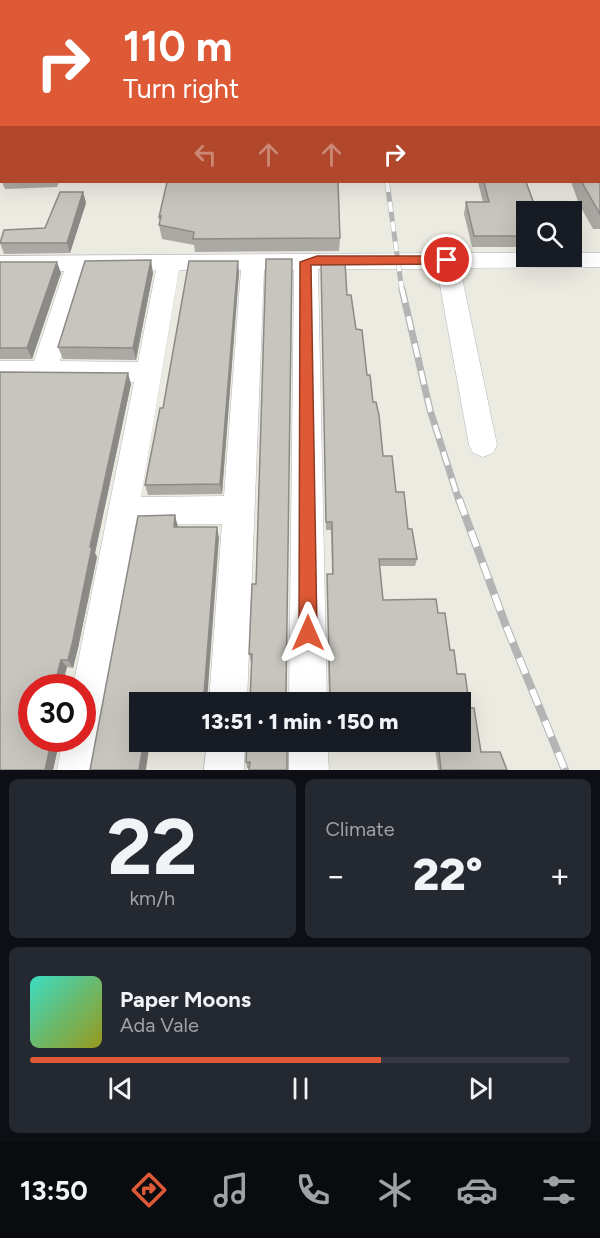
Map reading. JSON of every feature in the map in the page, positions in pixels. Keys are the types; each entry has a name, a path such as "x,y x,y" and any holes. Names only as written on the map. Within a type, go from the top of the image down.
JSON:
{"street":[{"path":"0,264 253,263 317,260 600,260"},
{"path":"447,260 483,445"},
{"path":"306,262 308,692"},
{"path":"94,674 169,263"},
{"path":"229,692 253,263"},
{"path":"44,371 78,264"},
{"path":"0,371 149,372"},
{"path":"124,511 240,510"},
{"path":"76,770 79,752"},
{"path":"224,770 225,752"},
{"path":"308,752 309,770"}],"building":[{"path":"167,183 338,183 340,238 193,239 194,232 159,225 161,216 159,217"},
{"path":"484,183 526,183 533,201 516,201 516,236 474,236 466,202 489,202"},
{"path":"583,183 600,183 600,214"},
{"path":"60,192 83,192 67,243 0,243 4,230 45,228"},
{"path":"266,259 292,259 286,692 250,692 252,654 249,654 252,584 256,584"},
{"path":"151,260 133,348 58,347 85,261"},
{"path":"189,261 238,261 220,484 145,485 160,408 163,408"},
{"path":"0,262 57,262 27,348 0,348"},
{"path":"321,262 345,262 347,295 351,295 356,329 362,330 367,375 370,375 373,402 376,402 379,415 383,456 392,456 396,492 404,492 408,529 412,529 417,559 379,559 383,600 436,599 438,613 445,613 450,650 454,650 457,674 465,674 468,692 330,692 327,574 333,574 332,522 326,522"},
{"path":"0,372 128,373 68,660 61,660 57,674 18,674 18,752 49,752 45,770 0,770"},
{"path":"175,515 174,527 217,527 204,692 129,692 129,752 142,752 139,770 90,770 93,752 96,752 96,738 138,516"},
{"path":"471,708 474,708 481,752 500,752 507,770 441,770 439,752 471,752"},
{"path":"246,752 287,752 287,770 249,770 250,762 246,762"}],"railway":[{"path":"387,183 402,291"},
{"path":"402,289 430,410 459,501"},
{"path":"459,499 506,626 565,770"}],"route":[{"path":"308,633 306,262 317,260 447,260"}]}
